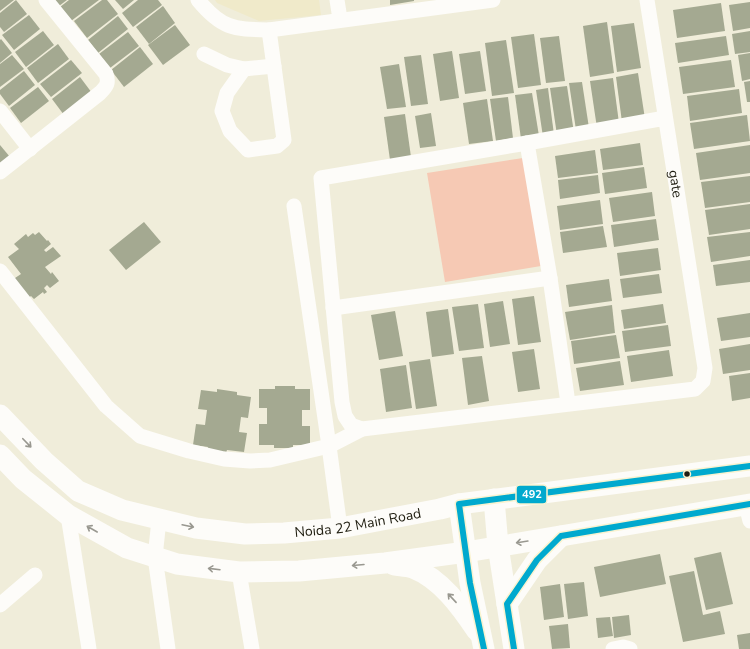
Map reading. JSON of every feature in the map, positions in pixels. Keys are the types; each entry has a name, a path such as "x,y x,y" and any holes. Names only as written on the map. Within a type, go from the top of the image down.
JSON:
{"street":[{"path":"0,172 106,87 108,81 106,74 46,0"},
{"path":"198,0 207,10 225,25 243,29 269,30 340,19 493,0"},
{"path":"338,0 340,19"},
{"name":"gate","path":"568,404 695,389 703,381 705,368 647,0"},
{"path":"244,69 228,93 222,111 230,131 248,150 277,146 284,140 269,30"},
{"path":"204,54 227,65 244,69 274,66"},
{"path":"0,111 30,149"},
{"path":"362,429 351,425 345,416 320,178 665,118"},
{"path":"0,271 106,406 140,436 217,457 250,461 270,460 329,446 362,429 568,404 550,278 527,143"},
{"path":"294,206 340,528"},
{"path":"333,308 550,278"},
{"name":"Noida 22 Main Road","path":"0,415 44,461 78,491 122,510 159,520 196,528 245,534 284,533 340,528 460,504 750,466"},
{"path":"0,456 22,480 68,515 126,548 177,564 239,572 299,571 384,563 466,552 561,536 749,510"},
{"path":"494,499 498,546 514,649"},
{"path":"460,504 470,583 484,645"},
{"path":"68,515 90,649"},
{"path":"159,520 155,558 168,649"},
{"path":"507,604 537,560 561,536"},
{"path":"384,563 412,568 438,582 464,611 484,645"},
{"path":"239,572 252,649"},
{"path":"0,605 35,575"},
{"path":"613,649 623,647 630,649"}],"shaded area":[{"path":"215,0 319,0 321,15 259,21 217,3"},
{"path":"523,158 541,266 445,282 427,173"}],"building":[{"path":"0,0 14,0 0,11"},
{"path":"16,0 27,14 4,32 0,27 0,13"},
{"path":"54,0 67,0 59,6"},
{"path":"69,0 99,0 71,21 60,7"},
{"path":"102,0 107,0 118,14 87,38 74,21"},
{"path":"115,0 134,0 123,9"},
{"path":"138,0 158,0 162,5 133,27 122,13"},
{"path":"390,0 414,0 414,1 390,5"},
{"path":"750,2 750,28 733,31 729,5"},
{"path":"721,3 725,31 677,38 673,10"},
{"path":"163,6 175,23 149,44 136,27"},
{"path":"29,15 40,29 14,50 2,35"},
{"path":"118,16 128,29 98,53 88,40"},
{"path":"607,22 614,73 590,77 583,26"},
{"path":"634,23 641,68 617,72 611,26"},
{"path":"175,25 190,45 163,65 148,45"},
{"path":"43,31 54,45 26,67 15,52"},
{"path":"750,31 750,52 735,54 732,34"},
{"path":"128,32 139,46 110,68 99,54"},
{"path":"534,34 541,85 518,88 511,37"},
{"path":"559,36 565,81 546,83 540,38"},
{"path":"726,36 729,55 678,63 675,43"},
{"path":"1,39 12,53 0,63 0,40"},
{"path":"506,40 514,93 492,96 485,43"},
{"path":"58,44 69,59 38,83 27,68"},
{"path":"140,47 153,64 124,87 111,70"},
{"path":"452,51 459,98 440,101 433,54"},
{"path":"480,51 486,91 465,94 459,54"},
{"path":"750,53 750,79 742,81 738,55"},
{"path":"12,55 24,69 0,87 0,64"},
{"path":"421,55 428,104 411,106 404,57"},
{"path":"71,60 82,73 51,97 40,84"},
{"path":"731,60 735,87 683,94 679,67"},
{"path":"399,64 406,107 387,109 380,67"},
{"path":"24,71 35,85 9,106 0,94 0,90"},
{"path":"638,73 645,119 622,122 616,77"},
{"path":"80,77 92,93 64,115 52,99"},
{"path":"613,78 619,123 597,128 590,81"},
{"path":"750,81 750,102 747,102 744,82"},
{"path":"582,82 589,128 576,130 569,83"},
{"path":"567,86 574,133 557,135 550,88"},
{"path":"38,87 49,101 21,123 10,108"},
{"path":"548,88 554,135 543,137 536,90"},
{"path":"739,89 742,113 690,121 687,96"},
{"path":"532,93 539,136 521,139 515,95"},
{"path":"508,97 513,138 496,141 490,99"},
{"path":"487,99 493,141 469,144 463,103"},
{"path":"431,113 436,146 420,148 415,116"},
{"path":"405,114 411,157 390,160 384,117"},
{"path":"747,115 750,141 694,149 690,123"},
{"path":"640,143 643,165 603,170 600,149"},
{"path":"0,145 10,157 0,165"},
{"path":"750,145 750,173 700,180 696,153"},
{"path":"595,150 598,173 558,178 555,156"},
{"path":"644,167 647,188 605,194 602,173"},
{"path":"598,175 600,193 560,199 558,180"},
{"path":"750,176 750,202 705,208 701,182"},
{"path":"652,192 655,216 613,222 609,198"},
{"path":"600,200 603,224 560,230 557,206"},
{"path":"750,204 750,229 709,235 705,210"},
{"path":"656,219 659,240 614,247 611,225"},
{"path":"144,222 161,242 126,270 109,250"},
{"path":"603,226 607,247 563,253 560,232"},
{"path":"39,232 51,244 44,250 46,252 53,247 61,256 45,267 51,274 52,272 59,281 50,288 47,285 44,288 47,292 44,294 43,292 34,299 31,296 27,299 12,280 21,274 8,257 19,249 14,244 26,234 28,237 33,233 35,235"},
{"path":"750,232 750,256 711,262 707,237"},
{"path":"658,248 661,270 620,276 617,253"},
{"path":"750,260 750,282 716,286 713,265"},
{"path":"659,274 662,293 623,298 620,279"},
{"path":"609,279 612,301 569,307 566,285"},
{"path":"534,296 541,342 518,345 512,299"},
{"path":"503,301 510,344 490,347 484,304"},
{"path":"478,304 484,348 459,351 452,307"},
{"path":"663,304 666,323 624,329 621,310"},
{"path":"612,305 615,333 570,340 565,312"},
{"path":"448,309 454,354 432,357 426,312"},
{"path":"395,311 403,356 379,360 371,315"},
{"path":"750,313 750,337 721,341 717,318"},
{"path":"668,325 671,346 625,352 622,331"},
{"path":"616,335 620,358 574,364 571,341"},
{"path":"750,344 750,370 723,374 719,349"},
{"path":"534,349 540,389 518,392 512,352"},
{"path":"669,350 673,376 631,382 627,356"},
{"path":"482,356 489,401 468,405 462,358"},
{"path":"430,359 437,406 416,409 409,362"},
{"path":"620,361 624,385 580,391 576,368"},
{"path":"406,365 412,408 386,412 380,369"},
{"path":"750,373 750,398 732,401 729,376"},
{"path":"275,386 295,386 295,389 310,389 310,410 302,410 302,426 310,426 310,445 293,445 293,448 274,448 274,445 259,445 259,424 267,424 267,408 259,408 259,389 275,389"},
{"path":"217,389 237,392 237,395 251,397 248,418 241,417 239,432 247,433 244,452 227,450 226,453 207,450 208,447 193,445 196,424 205,425 207,410 198,409 201,390 217,392"},
{"path":"721,552 733,604 706,610 694,558"},
{"path":"660,554 666,584 600,597 594,567"},
{"path":"694,571 703,615 720,611 725,634 683,642 669,576"},
{"path":"584,582 588,616 568,619 564,584"},
{"path":"560,584 564,617 544,620 540,587"},
{"path":"629,615 631,635 614,638 612,617"},
{"path":"610,617 613,636 598,638 596,618"},
{"path":"568,624 570,648 552,649 549,626"},
{"path":"750,633 750,649 739,649 737,635"}],"transit line":[{"name":"492","path":"484,649 470,583 459,504 750,466"},
{"name":"492","path":"514,649 507,604 537,560 561,536 750,504"}]}
